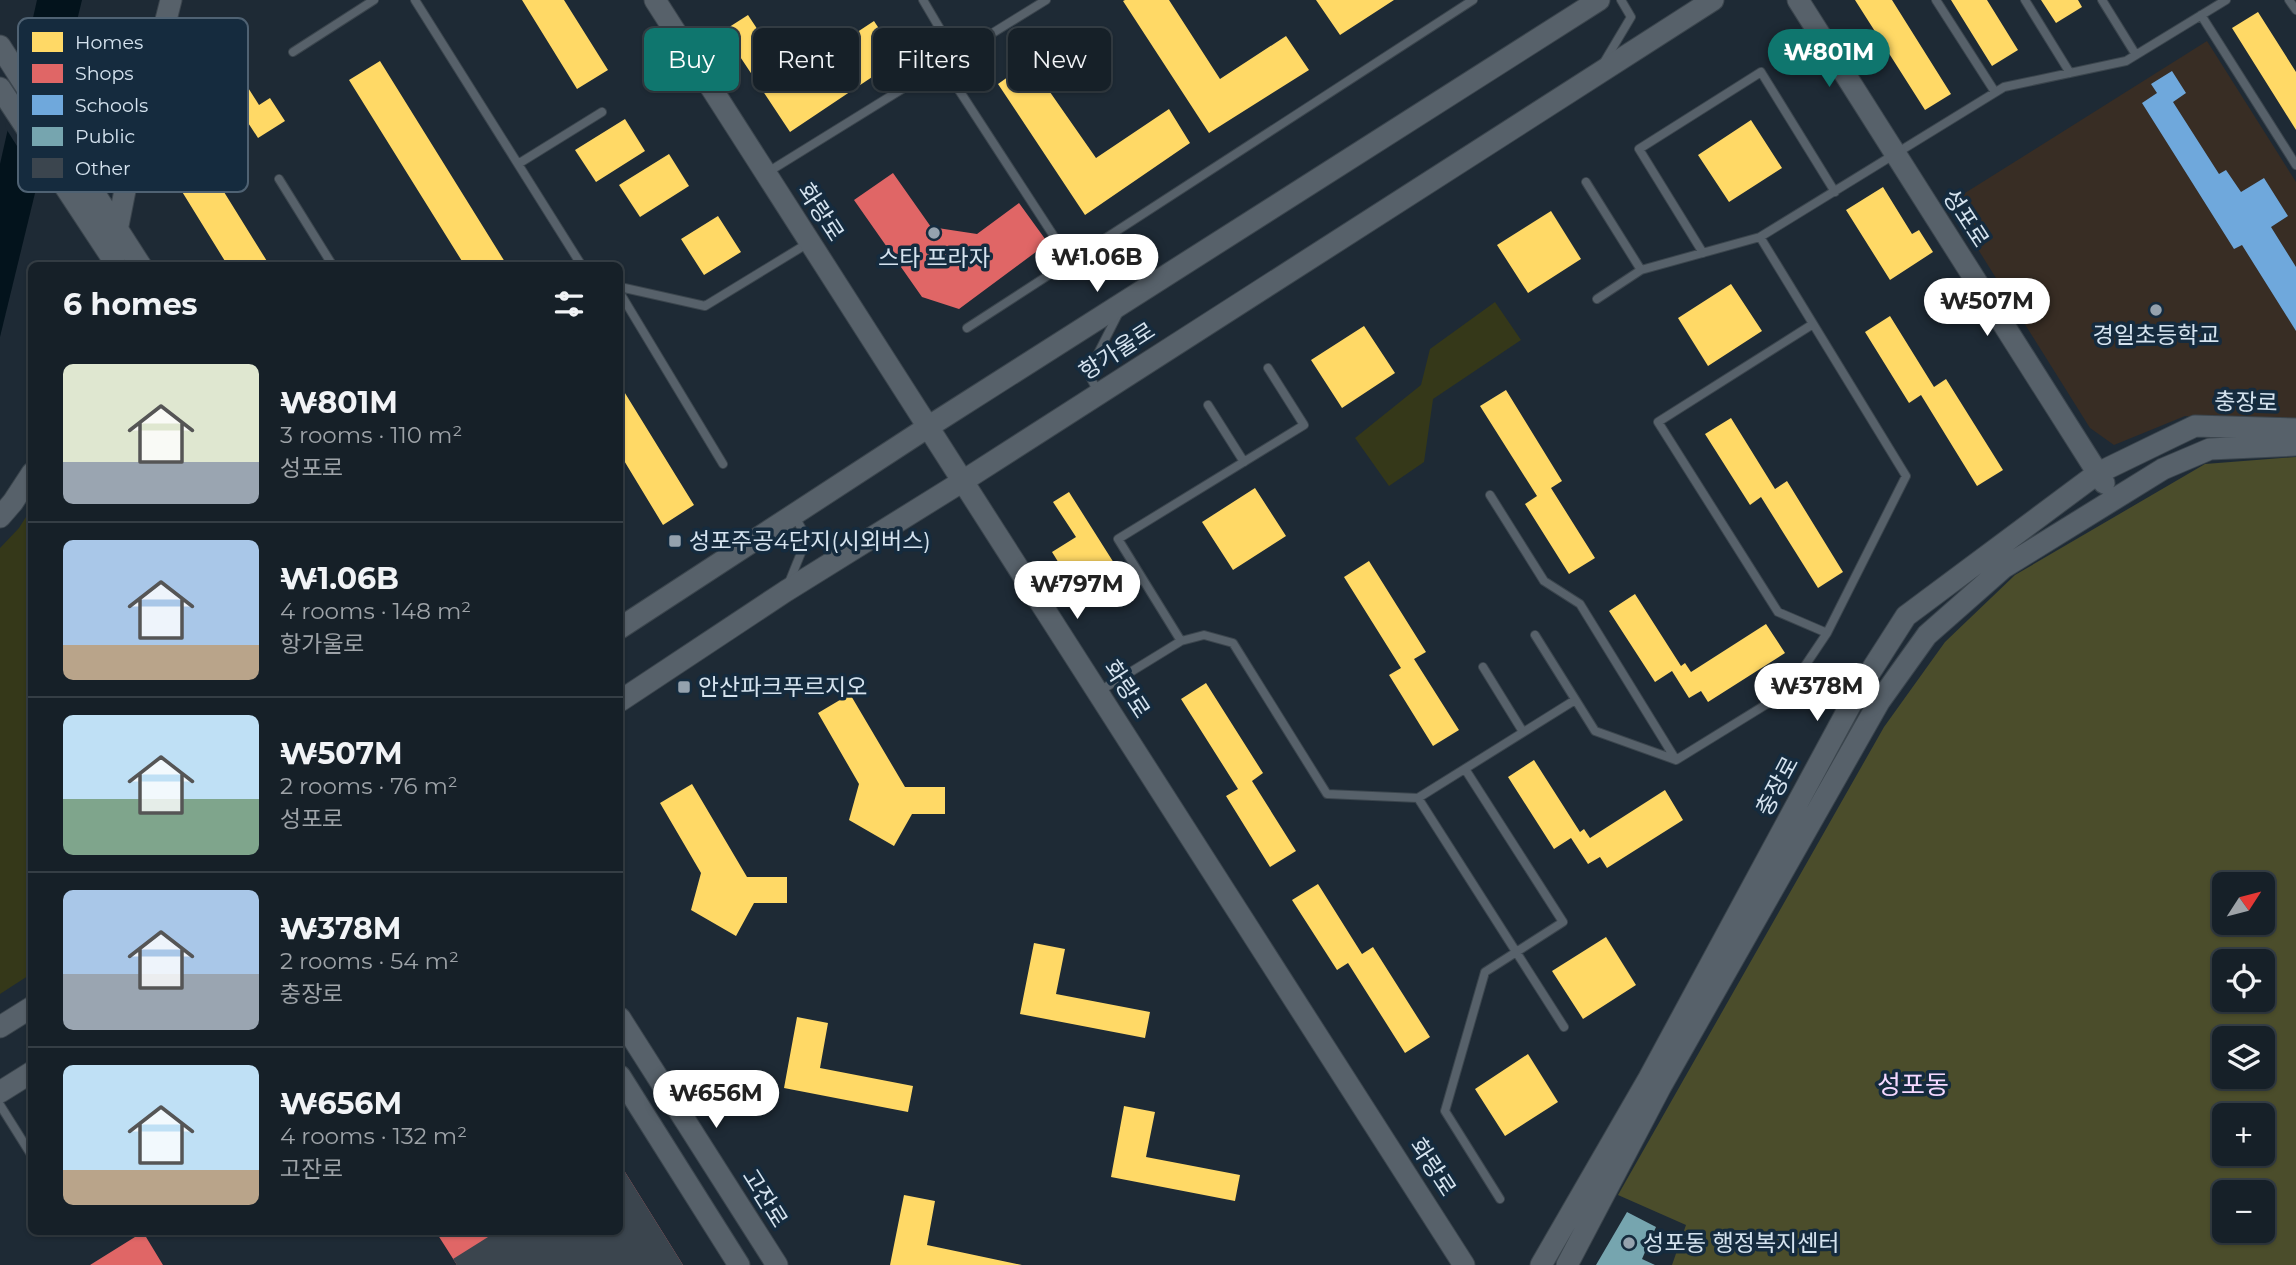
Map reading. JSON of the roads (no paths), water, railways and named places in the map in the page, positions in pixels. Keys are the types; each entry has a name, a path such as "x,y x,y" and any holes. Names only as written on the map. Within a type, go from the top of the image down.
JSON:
{"street":[{"path":"166,18 171,0"},
{"name":"화랑로","path":"655,0 1464,1265"},
{"name":"항가울로","path":"623,626 928,427 1599,0"},
{"name":"항가울로","path":"623,699 786,591 1713,0"},
{"name":"성포로","path":"1798,0 2114,500"},
{"path":"0,46 18,75"},
{"path":"0,88 18,115"},
{"path":"69,192 112,262"},
{"path":"92,192 138,262"},
{"path":"113,262 123,192"},
{"name":"충장로","path":"1541,1265 1649,1077 1858,691 1906,616 2098,473 2195,426 2296,429"},
{"name":"충장로","path":"1567,1265 1661,1086 1879,702 1927,635 2003,568 2163,469 2210,449 2296,445"},
{"path":"0,517 28,479"},
{"path":"0,1027 28,1010"},
{"name":"고잔로","path":"623,1023 777,1265"},
{"path":"0,1092 28,1074"},
{"path":"623,1081 739,1265"}],"lane":[{"path":"293,52 374,0"},
{"path":"415,0 579,262"},
{"path":"923,0 940,28"},
{"path":"994,32 1046,0"},
{"path":"967,328 1473,0"},
{"path":"1596,75 1631,17 1620,0"},
{"path":"1936,0 1995,92"},
{"path":"2025,0 2070,73"},
{"path":"2102,0 2136,55"},
{"path":"2289,0 2296,10"},
{"path":"1597,299 1641,270 1760,237 2004,87 2126,61 2220,2"},
{"path":"2201,15 2296,165"},
{"path":"1703,253 1639,149 1761,72 1835,192"},
{"path":"766,173 898,91"},
{"path":"960,91 1070,261"},
{"path":"517,164 602,112"},
{"path":"279,179 331,262"},
{"path":"1586,182 1641,270"},
{"path":"1676,760 1788,691 1827,633 1906,476 1760,237"},
{"path":"623,288 705,306 810,242"},
{"path":"623,298 723,464"},
{"path":"1099,393 1088,373 1125,302"},
{"path":"1814,324 1658,422 1778,612 1827,633"},
{"path":"1181,641 1118,539 1304,425 1268,368"},
{"path":"1208,405 1244,463"},
{"path":"1490,495 1544,582 1580,604 1676,760"},
{"path":"786,591 807,538 793,514"},
{"path":"1098,692 1181,641 1204,635 1233,643 1327,794 1418,798 1575,700"},
{"path":"1535,635 1595,731 1676,760"},
{"path":"1483,667 1523,732"},
{"path":"1465,769 1563,922 1485,972 1445,1111 1500,1199"},
{"path":"1418,798 1564,1027"},
{"path":"0,1105 28,1150"}],"water":[{"path":"37,0 82,0 78,18 33,18"},
{"path":"18,84 18,192 35,192 0,337 0,164"}],"place":[{"name":"스타 프라자","path":"934,233"},
{"name":"경일초등학교","path":"2156,310"},
{"name":"성포주공4단지(시외버스)","path":"675,541"},
{"name":"안산파크푸르지오","path":"684,687"},
{"name":"성포동 행정복지센터","path":"1629,1243"}],"district":[{"name":"성포동","path":"1913,1085"}]}
